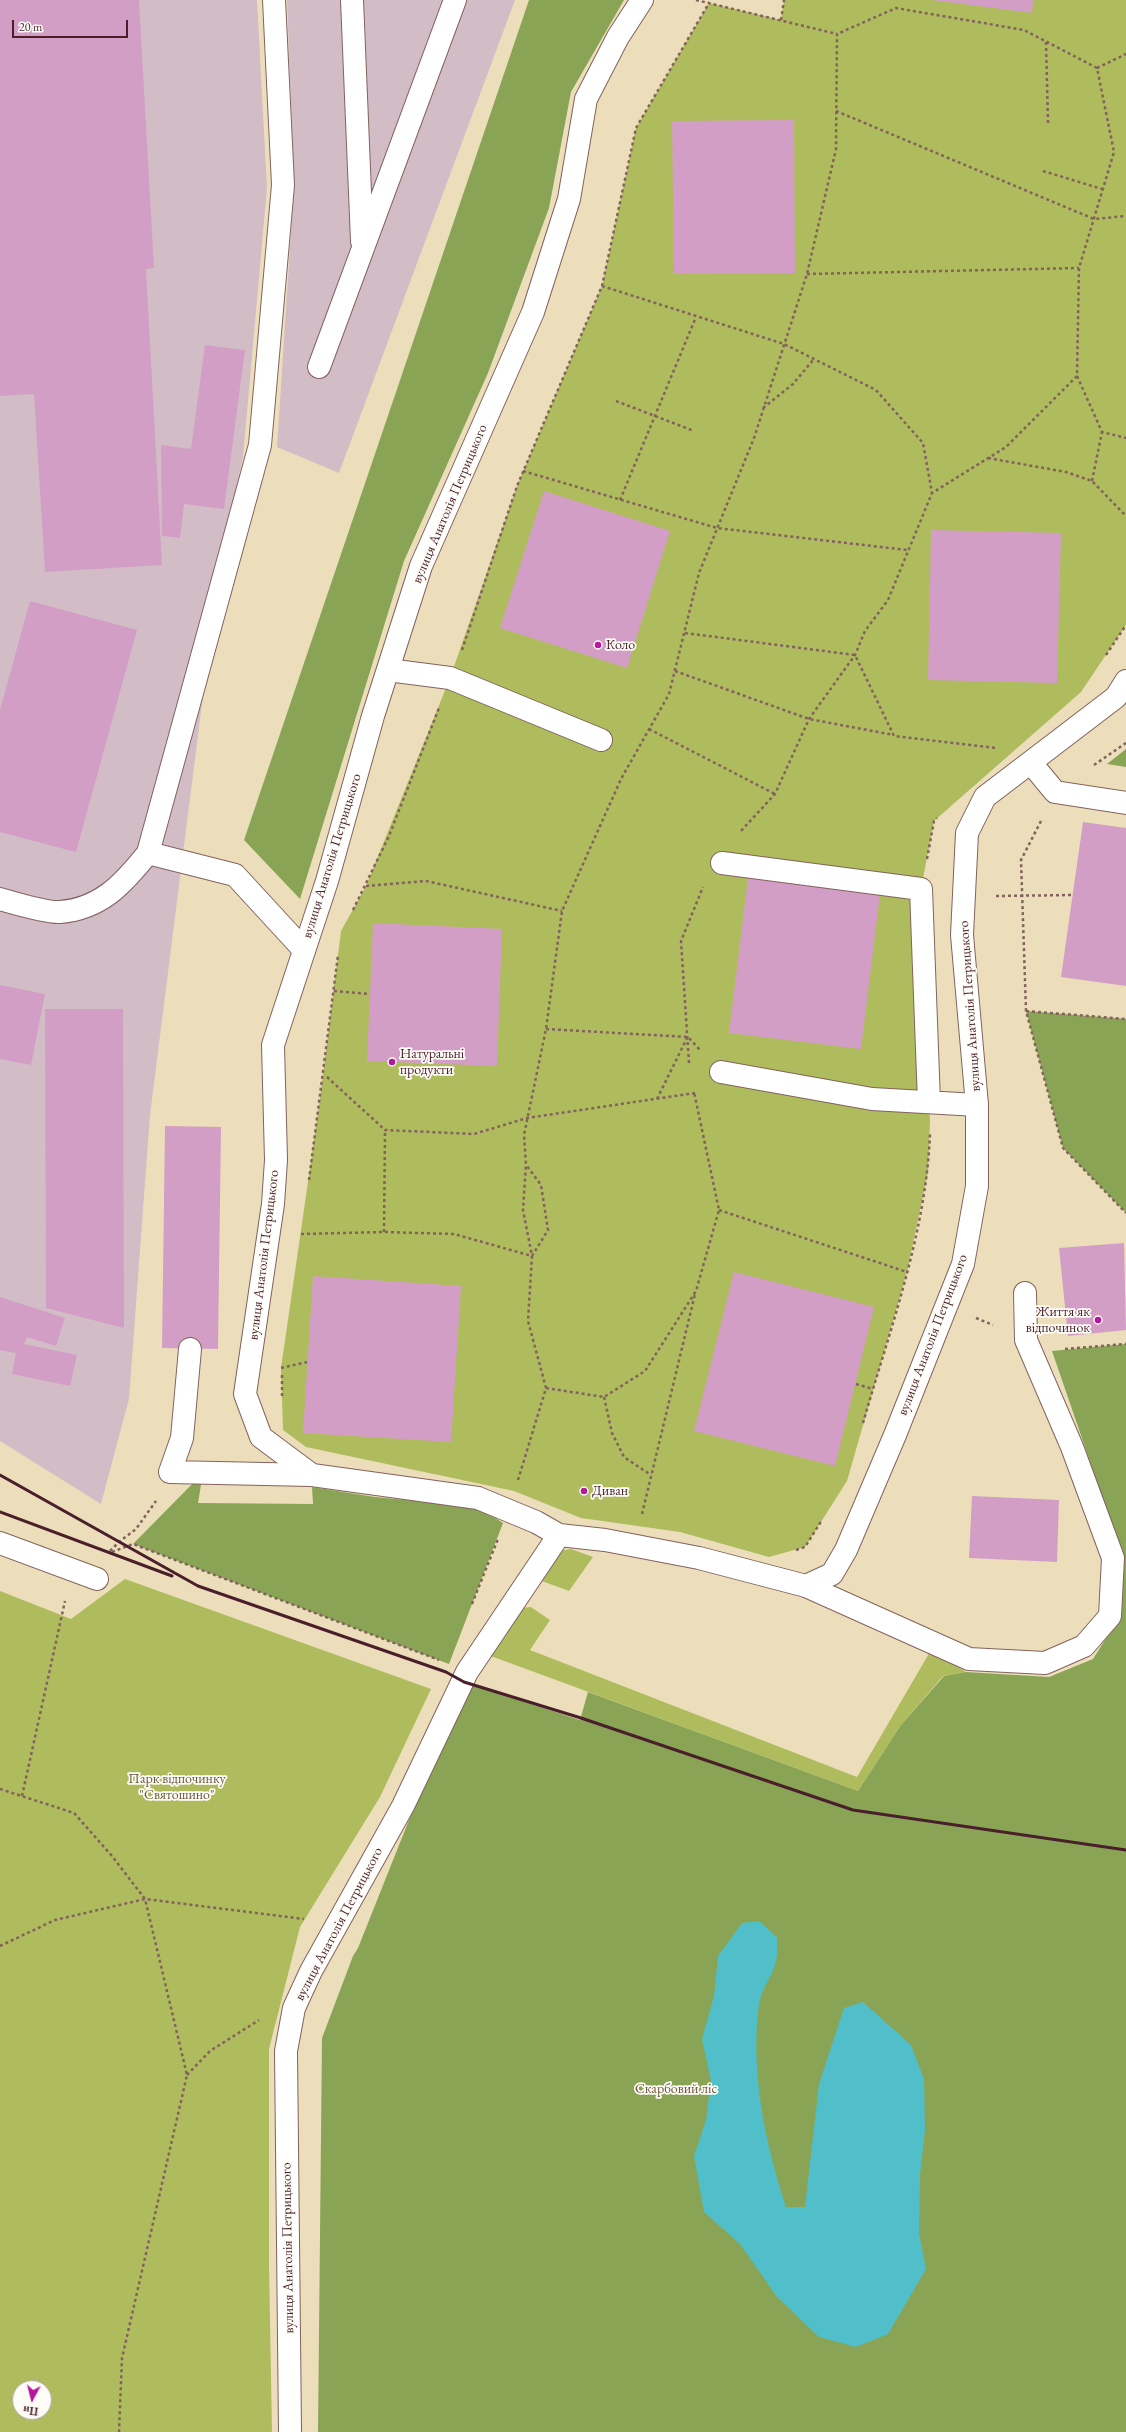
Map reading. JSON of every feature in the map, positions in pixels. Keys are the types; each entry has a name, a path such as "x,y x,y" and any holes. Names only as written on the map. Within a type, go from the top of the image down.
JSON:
{"street":[{"path":"0,899 59,913 92,906 125,882 148,853 260,445 283,186 274,0"},
{"path":"352,0 362,250"},
{"path":"319,367 454,0"},
{"name":"вулиця Анатолія Петрицького","path":"312,1475 262,1436 245,1394 274,1204 276,1160 273,1045 327,881 388,670 420,566 533,312 569,198 586,99 618,37 642,0"},
{"path":"388,670 450,678 601,740"},
{"name":"вулиця Анатолія Петрицького","path":"806,1586 832,1574 846,1550 895,1435 963,1264 977,1186 977,1105 962,935 967,833 985,797 1116,697 1126,681"},
{"path":"1031,763 1055,792 1126,803"},
{"path":"148,853 235,875 304,950"},
{"path":"722,863 921,889 929,1102"},
{"path":"721,1072 872,1099 977,1105"},
{"path":"190,1349 182,1438 170,1472 312,1475 478,1498 508,1510 559,1535 605,1540 699,1558 806,1586 969,1659 1045,1663 1084,1646 1110,1616 1113,1558 1072,1447 1026,1340 1024,1293"},
{"name":"вулиця Анатолія Петрицького","path":"290,2432 286,2051 294,2008 311,1971 403,1806 467,1672 559,1535"},
{"path":"0,1543 96,1578"}],"path":[{"path":"696,0 837,34 896,8 1024,30 1097,68"},
{"path":"781,20 784,0"},
{"path":"352,912 366,886 389,836 450,678 523,471 602,286 636,128 709,3"},
{"path":"508,1510 546,1388 528,1321 532,1256 523,1210 526,1165 524,1135 546,1029 562,911 621,778 669,694 699,573 754,438 807,274 836,149 837,34"},
{"path":"1046,42 1048,123"},
{"path":"1097,68 1126,54"},
{"path":"1092,482 1102,432 1077,376 1079,268 1114,152 1097,68"},
{"path":"836,111 1094,219 1126,216"},
{"path":"1043,171 1102,189"},
{"path":"807,274 1079,268"},
{"path":"602,286 784,344 876,390 923,442 932,493 907,550 888,600 865,631 855,655 810,719 776,794 738,835"},
{"path":"620,500 696,317"},
{"path":"763,409 793,384 814,359"},
{"path":"932,493 1006,447 1077,376"},
{"path":"616,401 694,431"},
{"path":"1102,432 1126,438"},
{"path":"988,458 1066,472 1092,482 1126,516"},
{"path":"523,471 717,528 907,550"},
{"path":"685,633 855,655"},
{"path":"855,655 894,736"},
{"path":"675,671 810,719 894,736 1000,748"},
{"path":"649,729 776,794"},
{"path":"1055,792 1021,860 1026,1011 1063,1148 1126,1213"},
{"path":"366,886 426,881 562,911"},
{"path":"690,1069 681,941 704,884"},
{"path":"964,898 1021,894 1073,895"},
{"path":"308,1181 338,953"},
{"path":"334,990 370,994"},
{"path":"1026,1011 1126,1020"},
{"path":"546,1029 688,1037"},
{"path":"657,1099 688,1037"},
{"path":"327,1077 385,1130 474,1134 527,1118 695,1093"},
{"path":"641,1518 696,1291 719,1210 694,1087"},
{"path":"862,1427 907,1272 928,1172 929,1102"},
{"path":"384,1232 385,1130"},
{"path":"526,1165 541,1185 548,1230 532,1256"},
{"path":"719,1210 907,1272"},
{"path":"300,1242 302,1226"},
{"path":"301,1234 384,1232 454,1234 532,1256"},
{"path":"546,1388 604,1398 645,1371 696,1291"},
{"path":"282,1399 283,1360"},
{"path":"282,1368 307,1362"},
{"path":"856,1384 873,1389"},
{"path":"604,1398 612,1434 624,1457 651,1475"},
{"path":"170,1472 162,1494 136,1529 119,1542 109,1553 133,1544 467,1672"},
{"path":"790,1551 805,1547 826,1514"},
{"path":"22,1796 72,1570"},
{"path":"0,1789 74,1813 112,1856 145,1898 187,2075 122,2358 119,2432"},
{"path":"0,1946 55,1920 145,1898 305,1919"},
{"path":"187,2075 210,2050 261,2018"}],"shaded area":[{"path":"0,0 257,0 267,188 243,457 219,569 150,1115 129,1399 101,1504 0,1441"},
{"path":"287,0 515,0 339,473 277,447 294,186"}],"green space":[{"path":"529,0 624,0 571,92 549,208 488,373 404,561 300,899 244,840"},
{"path":"784,0 1126,0 1126,625 1081,692 934,821 921,889 930,1121 928,1172 907,1272 847,1481 805,1547 769,1557 680,1532 581,1518 514,1491 306,1447 283,1430 281,1368 319,1106 341,931 366,886 450,678 517,486 602,286 636,128 709,3 781,20"},
{"path":"1126,749 1126,767 1107,764"},
{"path":"1026,1011 1126,1019 1126,1213 1063,1148"},
{"name":"Скарбовий ліс","path":"1126,1344 1126,2432 318,2432 322,2038 353,1956 358,1948 464,1682 580,1720 588,1692 858,1791 901,1725 944,1676 966,1672 1049,1677 1093,1659 1118,1619 1121,1552 1052,1351"},
{"path":"203,1473 198,1503 313,1504 312,1487 375,1497 478,1507 503,1523 449,1664 133,1544"},
{"path":"571,1549 593,1557 569,1591 539,1580 559,1551"},
{"name":"Парк відпочинку \"Святошино\"","path":"125,1579 431,1689 380,1797 300,1927 269,2049 269,2264 272,2432 0,2432 0,1591 71,1619"},
{"path":"531,1607 550,1620 530,1650 857,1777 931,1650 966,1672 943,1676 901,1725 858,1791 488,1655 520,1608"}],"water":[{"path":"759,1921 777,1937 776,1961 760,1998 756,2055 761,2107 778,2182 786,2207 805,2207 819,2084 844,2008 863,2002 911,2045 924,2079 925,2130 920,2175 919,2233 926,2269 888,2334 856,2347 819,2337 777,2297 740,2244 704,2212 694,2156 706,2120 711,2081 702,2039 714,1996 718,1956 742,1923"}],"building":[{"path":"0,0 139,0 154,268 146,269 162,565 45,572 34,394 0,396"},
{"path":"932,0 1033,0 1032,13"},
{"path":"794,120 795,273 674,274 672,121"},
{"path":"205,345 245,350 224,509 184,504 180,538 162,536 161,445 191,449"},
{"path":"544,491 670,531 627,668 500,628"},
{"path":"931,530 1061,533 1057,683 928,680"},
{"path":"30,601 137,630 76,852 0,832 0,710"},
{"path":"1083,822 1126,828 1126,986 1061,977"},
{"path":"748,878 880,894 861,1049 729,1033"},
{"path":"373,923 502,929 497,1066 367,1061"},
{"path":"0,985 45,994 31,1065 0,1059"},
{"path":"45,1009 123,1009 124,1328 46,1308"},
{"path":"165,1126 221,1127 218,1349 162,1348"},
{"path":"1124,1243 1126,1330 1068,1336 1059,1248"},
{"path":"734,1272 874,1307 835,1466 694,1431"},
{"path":"313,1276 461,1286 451,1442 303,1433"},
{"path":"0,1297 65,1318 56,1346 27,1337 24,1344 77,1355 70,1386 12,1374 16,1353 0,1350"},
{"path":"972,1496 1059,1500 1057,1562 969,1558"}],"railway":[{"path":"0,1475 198,1586 446,1672 464,1682 581,1718 853,1810 1126,1850"},
{"path":"0,1512 172,1576"}],"place":[{"name":"Коло","path":"598,645"},
{"name":"Натуральні продукти","path":"392,1062"},
{"name":"Життя як відпочинок","path":"1098,1320"},
{"name":"Диван","path":"584,1491"}]}
